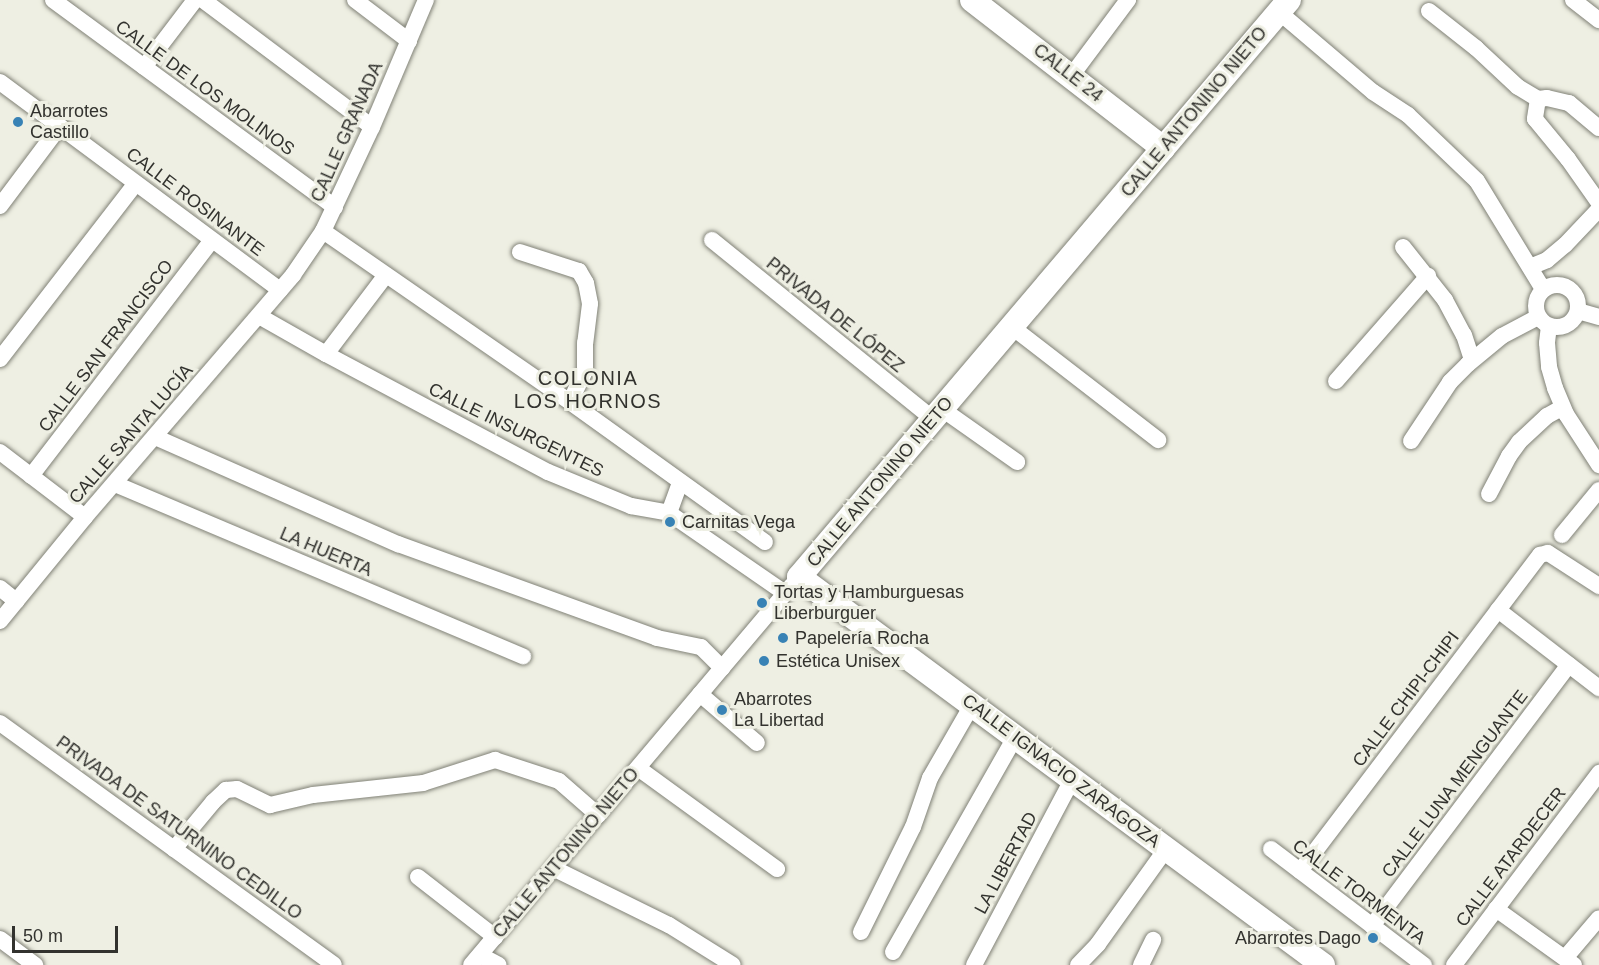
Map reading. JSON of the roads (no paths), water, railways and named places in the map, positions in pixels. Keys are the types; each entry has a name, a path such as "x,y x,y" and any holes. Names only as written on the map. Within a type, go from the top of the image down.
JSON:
{"main road":[{"name":"CALLE 24","path":"975,1 1163,148"},
{"name":"CALLE ANTONINO NIETO","path":"792,585 1284,6"},
{"name":"CALLE IGNACIO ZARAGOZA","path":"792,585 972,705 1166,849 1310,961"}],"street":[{"name":"CALLE DE LOS MOLINOS","path":"53,0 335,207"},
{"path":"144,67 195,0"},
{"path":"203,0 372,127"},
{"path":"355,0 409,40"},
{"name":"CALLE GRANADA","path":"293,275 323,231 335,207 426,0"},
{"path":"1072,75 1128,0"},
{"path":"1573,0 1599,20"},
{"path":"1284,6 1358,80 1408,115 1477,181 1544,290"},
{"path":"1429,11 1482,53 1518,87 1538,99 1547,98 1569,103 1599,128"},
{"name":"CALLE ROSINANTE","path":"0,82 280,290"},
{"path":"1538,99 1535,118 1599,203"},
{"path":"0,206 60,126"},
{"path":"0,359 136,183"},
{"path":"1530,267 1546,260 1565,245 1599,209"},
{"path":"323,231 570,402 765,542"},
{"name":"CALLE SAN FRANCISCO","path":"31,476 212,240"},
{"name":"PRIVADA DE LÓPEZ","path":"712,240 937,414 1017,462"},
{"path":"1404,247 1428,276 1464,335 1472,360"},
{"path":"520,252 579,271 586,283 590,304 585,343 585,371 570,402"},
{"name":"CALLE SANTA LUCÍA","path":"0,621 85,517 293,275"},
{"path":"326,354 386,275"},
{"path":"1336,381 1428,276"},
{"path":"1410,441 1450,382 1472,360 1502,336 1544,322 1564,327 1575,318 1578,311 1576,296 1572,290 1557,285 1544,290 1536,302 1544,322 1549,367 1563,406 1599,465"},
{"path":"1578,311 1599,317"},
{"name":"CALLE INSURGENTES","path":"259,316 548,472 631,506 669,513 792,585"},
{"path":"1012,327 1158,440"},
{"path":"1490,494 1509,456 1519,442 1547,416 1563,406"},
{"path":"155,437 398,544 657,638 701,647 722,668"},
{"path":"0,452 85,517"},
{"path":"669,513 680,482"},
{"name":"LA HUERTA","path":"115,484 523,656"},
{"path":"1562,535 1599,490"},
{"name":"CALLE CHIPI-CHIPI","path":"1300,871 1544,552 1595,583"},
{"name":"CALLE ANTONINO NIETO","path":"476,960 792,585"},
{"path":"0,588 16,601"},
{"path":"1498,610 1599,688"},
{"name":"CALLE LUNA MENGUANTE","path":"1372,926 1569,665"},
{"path":"700,694 757,743"},
{"path":"861,932 914,827 930,778 972,705"},
{"name":"PRIVADA DE SATURNINO CEDILLO","path":"0,723 334,965"},
{"path":"893,952 1014,737"},
{"path":"174,849 213,802 226,790 237,789 270,805 313,795 423,783 495,760 560,781 598,814"},
{"path":"640,765 707,810"},
{"path":"640,765 777,869"},
{"name":"LA LIBERTAD","path":"974,965 1072,780"},
{"name":"CALLE ATARDECER","path":"1454,965 1596,785"},
{"path":"1078,965 1098,944 1166,849"},
{"name":"CALLE TORMENTA","path":"1271,849 1424,965"},
{"path":"553,868 669,925 733,965"},
{"path":"418,877 495,937"},
{"path":"1496,909 1570,961 1599,918"},
{"path":"0,939 35,965"},
{"path":"1141,965 1153,940"},
{"path":"476,960 499,965"}],"place":[{"name":"Abarrotes Castillo","path":"18,122"},
{"name":"Carnitas Vega","path":"670,522"},
{"name":"Tortas y Hamburguesas Liberburguer","path":"762,603"},
{"name":"Papelería Rocha","path":"783,638"},
{"name":"Estética Unisex","path":"764,661"},
{"name":"Abarrotes La Libertad","path":"722,710"},
{"name":"Abarrotes Dago","path":"1373,938"}],"district":[{"name":"COLONIA LOS HORNOS","path":"588,390"}]}
